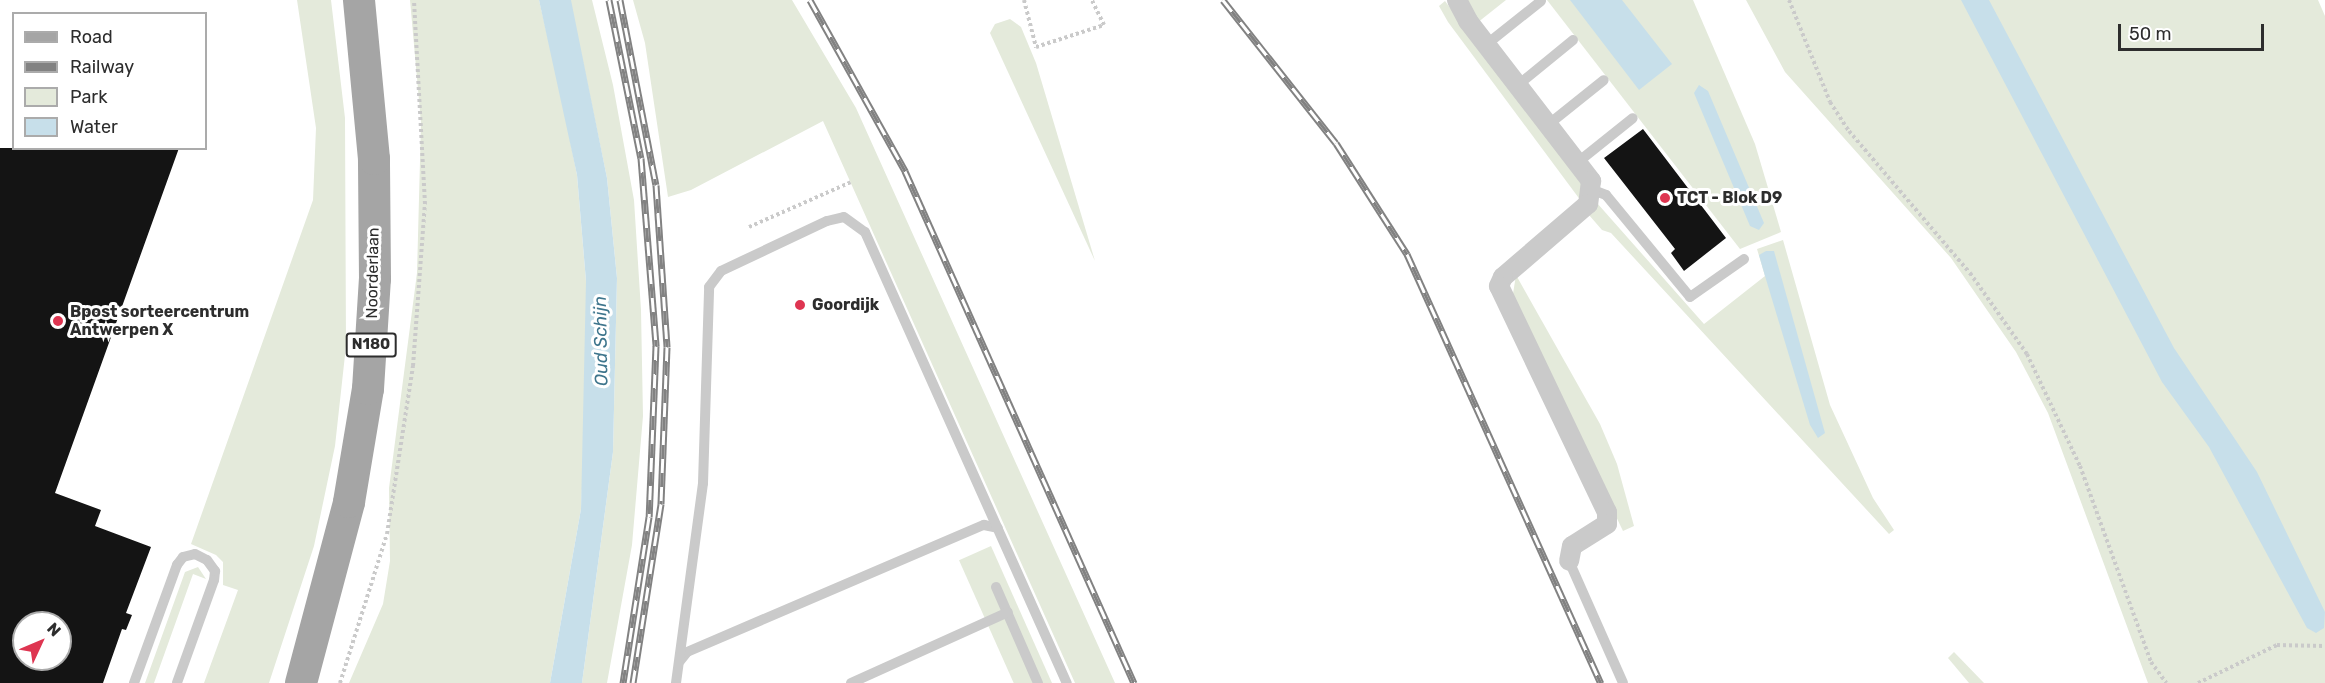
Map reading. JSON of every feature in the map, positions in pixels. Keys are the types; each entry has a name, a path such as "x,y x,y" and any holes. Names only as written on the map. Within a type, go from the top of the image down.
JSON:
{"main road":[{"name":"Noorderlaan","path":"301,683 349,502 368,389 375,279 374,159 359,0"}],"street":[{"path":"1457,0 1487,45 1578,162 1593,190 1583,209 1503,277 1499,286 1607,512 1607,524 1572,546 1569,561"}],"lane":[{"path":"1487,45 1541,1"},
{"path":"1518,85 1573,40"},
{"path":"1549,124 1604,80"},
{"path":"1578,162 1633,118"},
{"path":"1593,190 1606,195 1690,297 1744,259"},
{"path":"676,683 704,483 709,287 721,271 826,221 844,217 865,232 1067,683"},
{"path":"680,661 687,652 987,524 998,529"},
{"path":"134,683 177,565 183,557 195,554 207,560 215,572 214,580 177,683"},
{"path":"1569,561 1623,683"},
{"path":"996,587 1038,683"},
{"path":"851,683 1008,612"}],"path":[{"path":"340,683 387,534 413,366 425,204 414,0"},
{"path":"1024,0 1036,47 1104,25 1092,0"},
{"path":"1789,0 1830,102 1849,131 1970,273 2027,354 2080,466 2151,662 2166,683"},
{"path":"749,227 851,182"},
{"path":"2198,683 2277,645 2325,646"}],"green space":[{"path":"297,0 331,0 345,118 346,346 335,446 314,546 269,683 204,683 238,590 223,585 223,562 216,555 191,544 313,200 316,128"},
{"path":"410,0 539,0 560,90 577,175 586,281 586,402 581,509 550,683 349,683 383,604 390,561 389,488 417,273 421,123"},
{"path":"570,0 592,0 613,85 634,200 641,310 643,416 632,545 607,683 582,683 613,452 617,278 607,178"},
{"path":"633,0 792,0 856,108 1115,683 1075,683 823,121 691,190 668,197 645,43"},
{"path":"1466,0 1506,0 1477,23"},
{"path":"1547,0 1693,0 1755,144 1781,232 1740,249"},
{"path":"1746,0 2318,0 2325,16 2325,683 2148,683 2048,413 2016,352 1951,258 1785,72"},
{"path":"1445,1 1581,183 1581,201 1448,22 1439,6"},
{"path":"1010,19 1021,27 1036,63 1095,261 990,33 995,24"},
{"path":"1597,203 1704,324 1765,276 1757,249 1783,240 1830,405 1873,498 1894,530 1889,534 1611,233 1602,230 1589,215"},
{"path":"1516,275 1600,424 1617,464 1634,526 1623,531 1512,300"},
{"path":"991,546 1052,683 1014,683 959,560"},
{"path":"198,567 206,579 193,574 154,683 145,683 185,572"},
{"path":"1954,652 1984,683 1969,683 1948,658"}],"water":[{"name":"Oud Schijn","path":"539,0 571,0 607,178 617,278 613,452 582,683 550,683 581,509 586,281 577,175"},
{"path":"1570,0 1622,0 1672,64 1639,90"},
{"path":"1961,0 1989,0 2174,348 2257,472 2325,612 2324,628 2316,633 2307,628 2209,447 2162,382"},
{"path":"1699,85 1708,91 1764,223 1759,230 1750,226 1694,93"},
{"path":"1766,251 1774,251 1825,433 1818,438 1810,425 1759,255"}],"building":[{"name":"TCT - Blok D9","path":"1643,129 1726,238 1684,271 1671,253 1675,249 1604,158"},
{"name":"Bpost sorteercentrum Antwerpen X","path":"0,148 12,148 12,150 178,150 55,493 101,510 95,526 151,547 126,613 132,615 126,630 122,629 103,683 0,683"}],"railway":[{"path":"609,0 641,158 656,346 649,517 623,683"},
{"path":"620,0 656,185 667,347 661,504 633,683"},
{"path":"810,0 905,171 1134,683"},
{"path":"1223,0 1336,143 1407,254 1601,683"}],"place":[{"name":"TCT - Blok D9","path":"1665,198"},
{"name":"Goordijk","path":"800,305"},
{"name":"Bpost sorteercentrum Antwerpen X","path":"58,321"}]}
